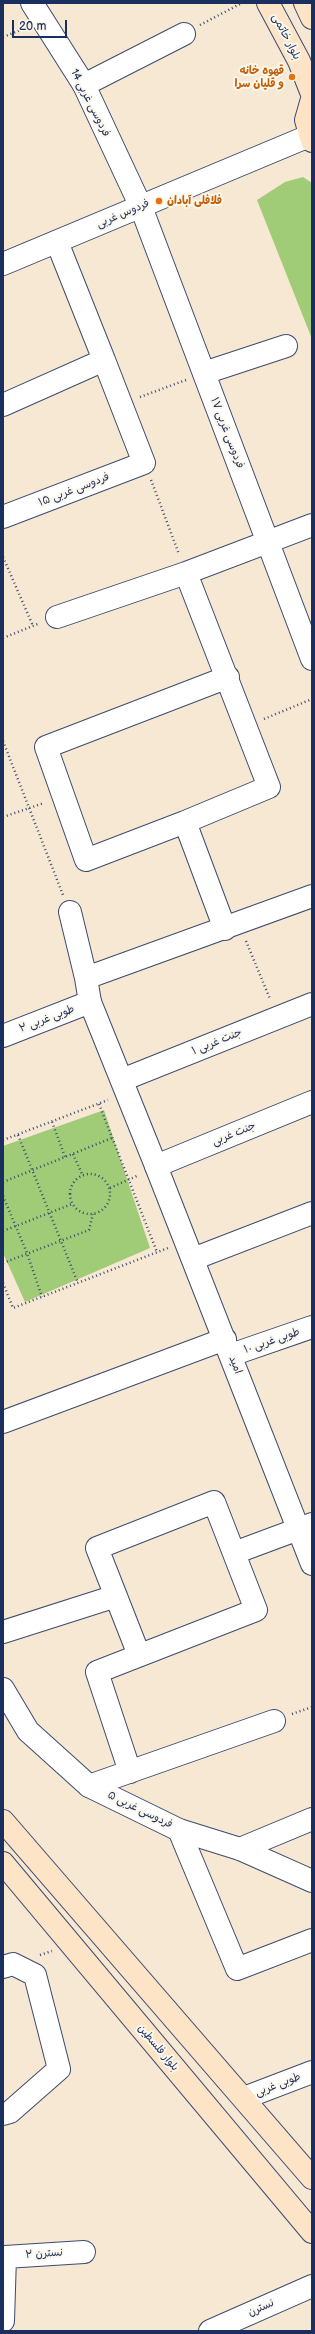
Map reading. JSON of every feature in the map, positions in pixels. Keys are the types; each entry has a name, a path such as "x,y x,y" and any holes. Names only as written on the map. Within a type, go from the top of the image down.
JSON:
{"main road":[{"name":"بلوار خاتمی","path":"268,3 299,61 312,94"},
{"path":"305,3 312,18"},
{"path":"310,139 306,120 312,99"},
{"path":"3,1821 312,2178"},
{"name":"بلوار فلسطین","path":"3,1863 312,2232"}],"street":[{"name":"فردوسی غربی 14","path":"32,3 84,85 141,207"},
{"path":"84,85 184,34"},
{"name":"فردوس غربی","path":"3,264 310,139"},
{"name":"فردوسی غربی ۱۷","path":"141,207 312,659"},
{"path":"57,242 144,463"},
{"path":"204,373 286,346"},
{"path":"3,405 104,360"},
{"name":"فردوسی غربی ۱۵","path":"3,517 144,463"},
{"path":"57,616 186,573 267,541 312,526"},
{"path":"186,573 228,677 270,787 86,860 62,796 46,747 228,677"},
{"path":"185,822 232,926"},
{"path":"86,978 312,896"},
{"name":"امید","path":"70,912 86,978 90,1002 228,1347 305,1527 312,1564"},
{"name":"طوبی غربی ۲","path":"3,1036 90,1002"},
{"name":"جنت غربی ۱","path":"125,1087 312,1004"},
{"name":"جنت غربی","path":"156,1166 312,1102"},
{"path":"190,1250 312,1213"},
{"name":"طوبی غربی ۱۰","path":"3,1422 228,1347 312,1327"},
{"path":"130,1772 97,1672 256,1610 214,1502 97,1548 139,1655"},
{"path":"234,1553 305,1527"},
{"path":"3,1632 116,1596"},
{"name":"فردوسی غربی ۵","path":"3,1689 28,1731 89,1786 179,1830 240,1849 312,1882"},
{"path":"89,1786 274,1721"},
{"path":"240,1849 312,1819"},
{"path":"179,1830 237,1969 312,1940"},
{"path":"3,1967 12,1964 35,1975 59,2069 10,2112 3,2114"},
{"name":"طوبی غربی","path":"244,2098 312,2072"},
{"name":"نسترن ۲","path":"3,2321 4,2257 84,2252"},
{"name":"نسترن","path":"210,2331 312,2286"}],"path":[{"path":"184,34 242,3"},
{"path":"121,404 204,373"},
{"path":"144,463 186,573"},
{"path":"3,557 33,626"},
{"path":"3,638 57,616"},
{"path":"246,726 312,699"},
{"path":"3,741 70,912"},
{"path":"3,817 62,796"},
{"path":"232,926 278,1018"},
{"path":"3,1140 99,1104 125,1087"},
{"path":"99,1104 157,1252"},
{"path":"52,1122 65,1157"},
{"path":"18,1134 62,1240 78,1283"},
{"path":"3,1182 112,1138"},
{"path":"73,1154 82,1174"},
{"path":"110,1188 129,1181 156,1166"},
{"path":"94,1173 104,1178 110,1188 110,1200 104,1210 93,1214 81,1213 72,1204 69,1193 73,1182 82,1174 94,1173"},
{"path":"3,1196 27,1254 42,1297"},
{"path":"3,1231 72,1204"},
{"path":"3,1263 89,1230 93,1214"},
{"path":"3,1283 12,1308 157,1252 190,1250"}],"green space":[{"path":"303,177 312,183 312,339 257,200 285,182"},
{"path":"104,1110 150,1248 25,1302 3,1253 3,1146"}],"place":[{"name":"قهوه خانه و قلیان سرا","path":"292,77"},
{"name":"فلافلی آبادان","path":"159,201"}]}
